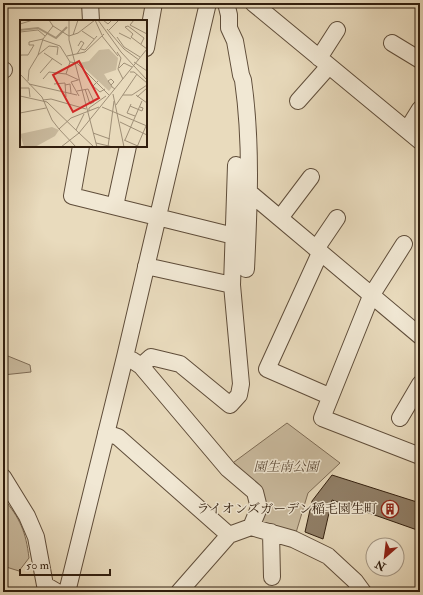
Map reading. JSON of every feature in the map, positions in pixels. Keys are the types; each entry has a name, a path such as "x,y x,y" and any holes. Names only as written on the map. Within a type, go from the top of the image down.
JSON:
{"street":[{"path":"90,3 92,20"},
{"path":"147,42 154,3"},
{"path":"67,592 125,357 208,3"},
{"path":"226,3 229,15 229,28 235,41 243,80 249,136 250,193 246,269"},
{"path":"253,3 420,141"},
{"path":"298,101 324,62 337,30"},
{"path":"392,43 420,60"},
{"path":"407,130 420,109"},
{"path":"81,147 72,196 234,236"},
{"path":"115,206 128,147"},
{"path":"141,366 151,357 180,364 230,405 239,395 241,384 232,285 236,164"},
{"path":"280,218 311,177"},
{"path":"250,193 371,296 418,330"},
{"path":"329,396 267,370 318,251 337,218"},
{"path":"404,244 371,296 329,396 322,418 420,456"},
{"path":"146,266 232,285"},
{"path":"125,357 141,366 228,469 255,492 259,508 251,527"},
{"path":"400,418 420,384"},
{"path":"106,433 118,437 229,535"},
{"path":"3,477 27,516 36,537 51,588"},
{"path":"179,592 229,535 251,527 293,539 328,556 355,581 360,591"},
{"path":"271,532 272,578"}],"green space":[{"path":"3,354 30,365 31,372 3,375"},
{"name":"園生南公園","path":"287,423 340,463 308,493 295,536 260,521 265,503 230,465"},
{"path":"3,498 18,519 26,540 29,558 19,571 3,566"}],"building":[{"name":"ライオンズガーデン稲毛園生町","path":"332,475 420,503 420,531 332,500 323,539 305,532 312,501"}],"place":[{"name":"ライオンズガーデン稲毛園生町","path":"390,509"}]}
